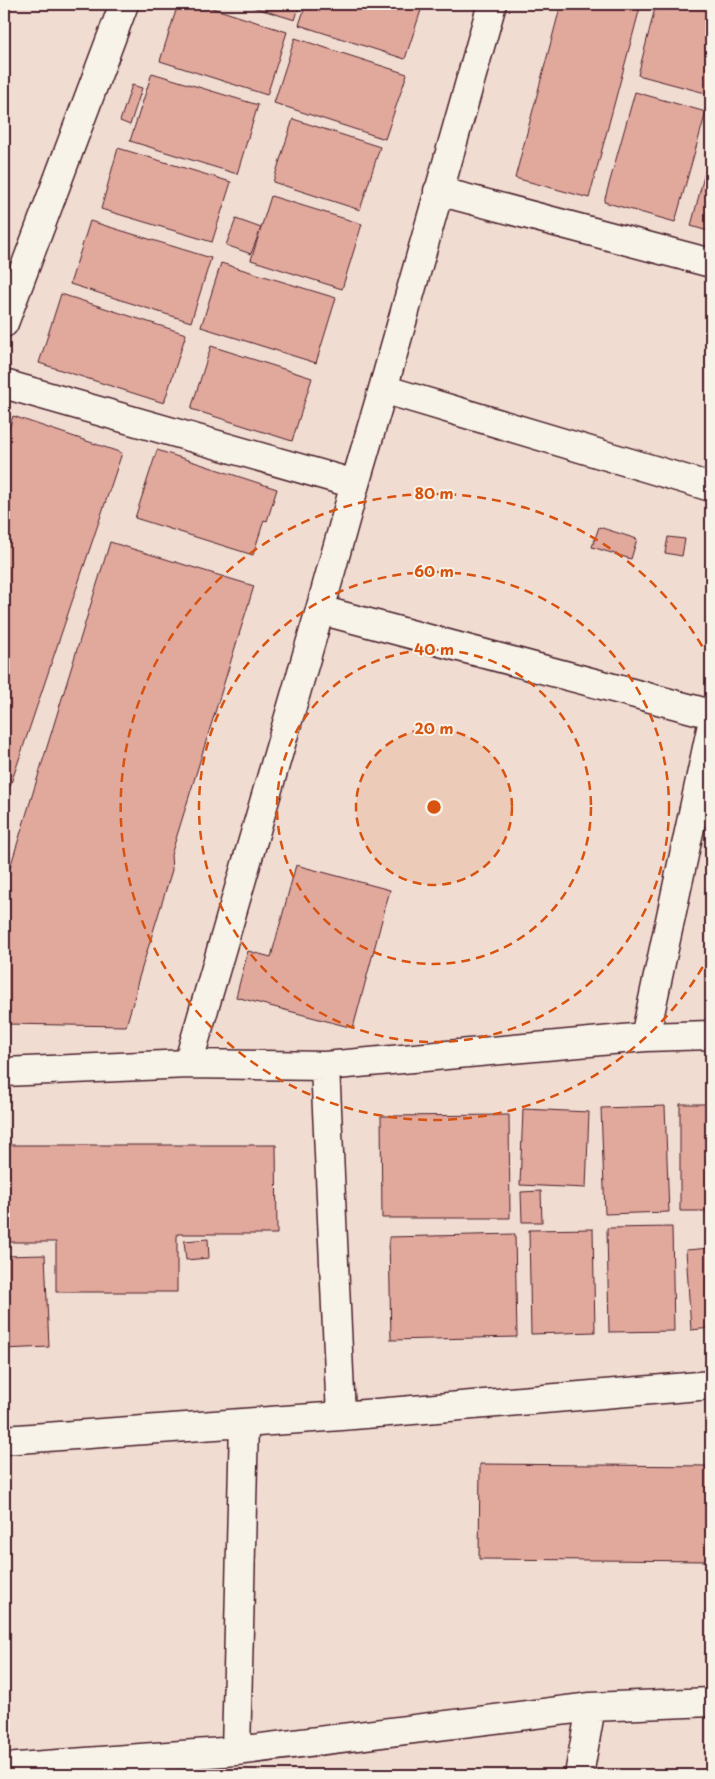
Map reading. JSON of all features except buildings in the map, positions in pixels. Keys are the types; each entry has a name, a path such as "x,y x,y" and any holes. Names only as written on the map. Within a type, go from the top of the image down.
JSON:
{"street":[{"path":"4,323 124,4"},
{"path":"188,1064 355,484 384,390 438,191 492,4"},
{"path":"438,191 711,263"},
{"path":"4,384 355,484"},
{"path":"384,390 711,486"},
{"path":"320,610 711,714"},
{"path":"646,1037 711,729"},
{"path":"4,1072 188,1064 325,1066 646,1037 711,1035"},
{"path":"325,1066 341,1416"},
{"path":"4,1440 341,1416 711,1385"},
{"path":"236,1751 244,1423"},
{"path":"4,1768 236,1751 591,1707 711,1702"},
{"path":"579,1775 591,1707"}]}
